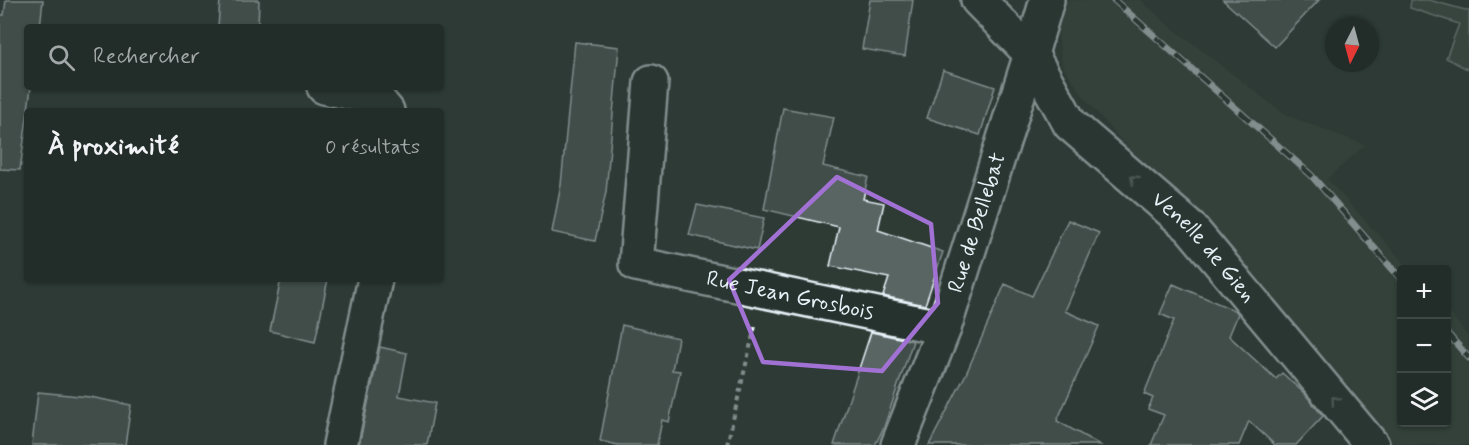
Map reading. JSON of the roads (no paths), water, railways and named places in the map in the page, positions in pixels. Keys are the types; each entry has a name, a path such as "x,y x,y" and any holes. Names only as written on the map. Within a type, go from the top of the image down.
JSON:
{"street":[{"name":"Venelle de Gien","path":"978,0 1031,54 1070,124 1190,227 1372,445"},
{"name":"Rue de Bellebat","path":"898,445 944,328 1047,0"},
{"name":"Rue Jean Grosbois","path":"651,82 636,264 944,328"},
{"path":"338,90 376,98 384,108"},
{"path":"340,445 374,282"}],"railway":[{"path":"1114,0 1311,175 1397,274"},
{"path":"1451,338 1469,358"}]}
